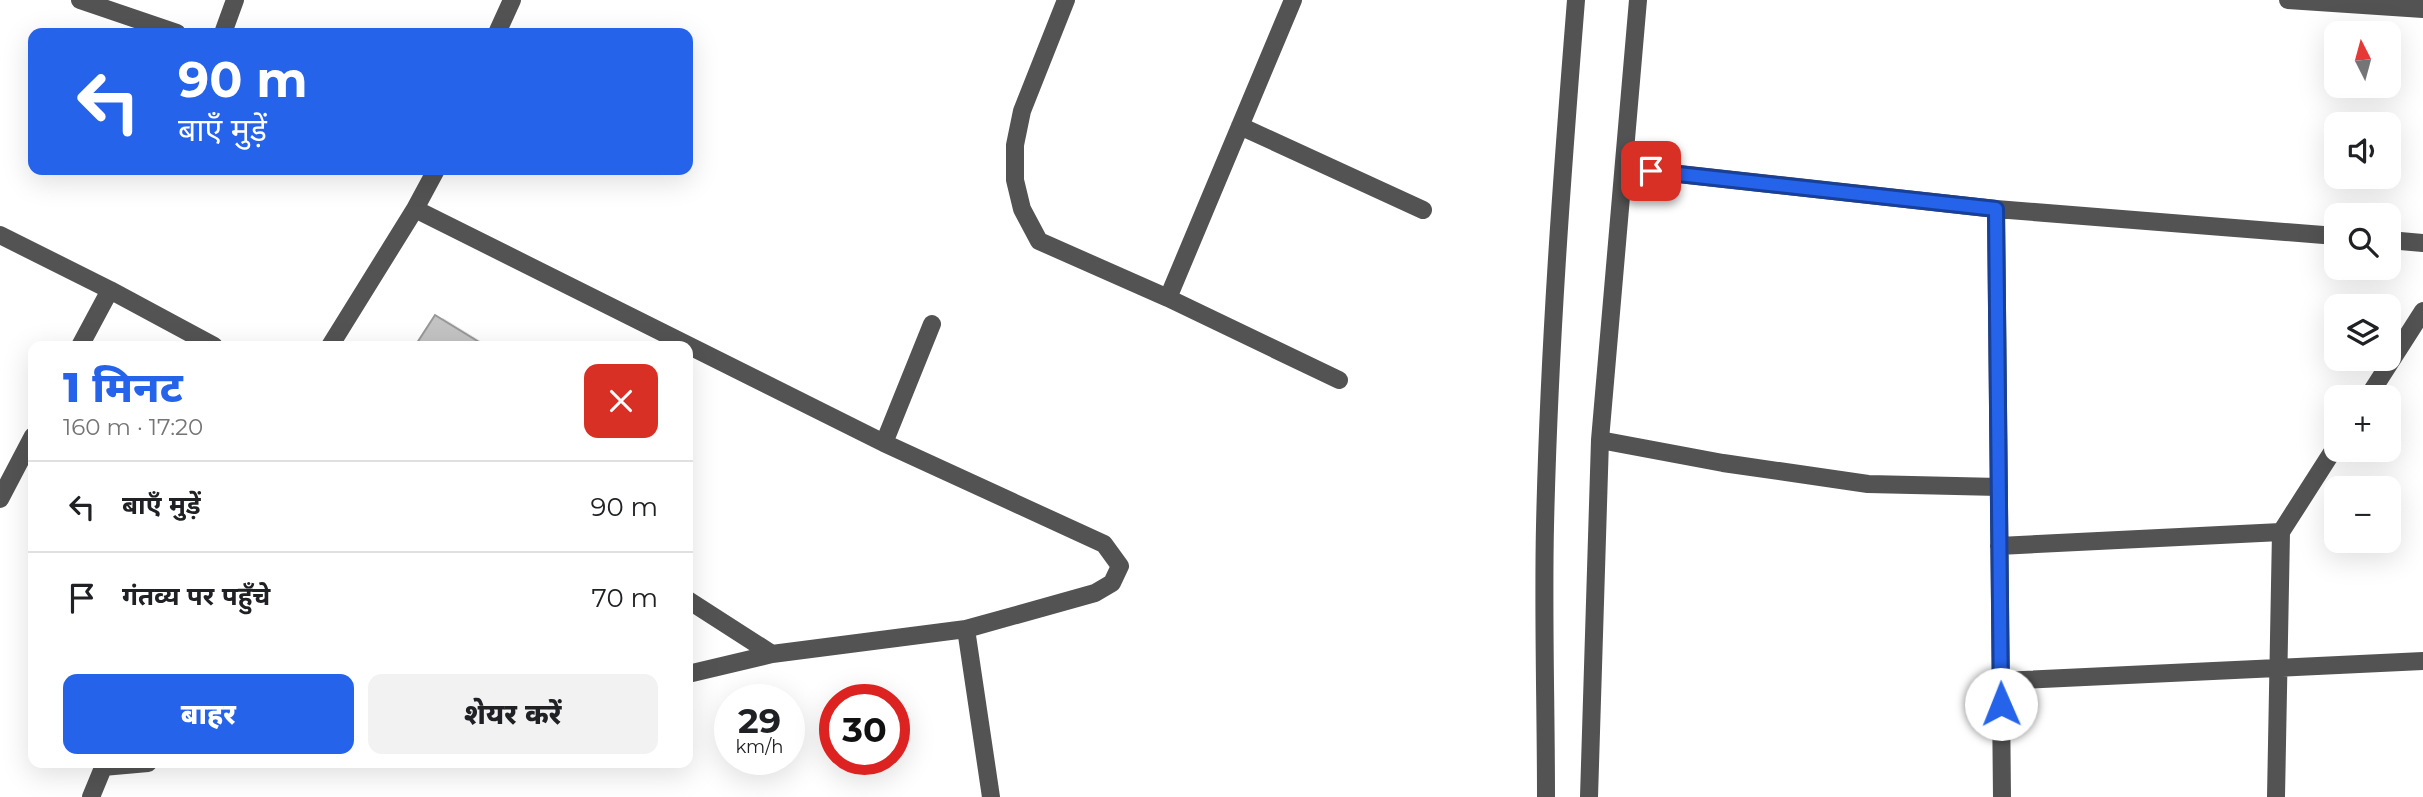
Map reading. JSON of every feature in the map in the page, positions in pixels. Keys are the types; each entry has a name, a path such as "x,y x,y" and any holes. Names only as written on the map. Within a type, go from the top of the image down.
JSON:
{"street":[{"path":"80,0 162,28"},
{"path":"225,28 235,0"},
{"path":"499,28 512,0"},
{"path":"1066,0 1022,111 1015,145 1015,180 1022,209 1039,240 1339,380"},
{"path":"1168,298 1293,0"},
{"path":"1546,797 1545,527 1552,361 1576,0"},
{"path":"1589,797 1600,440 1638,0"},
{"path":"2288,0 2423,9"},
{"path":"1240,126 1423,210"},
{"path":"1625,168 1996,209 2324,235"},
{"path":"333,341 433,175"},
{"path":"415,209 680,341"},
{"path":"1996,209 2002,797"},
{"path":"0,235 205,341"},
{"path":"2401,241 2423,243"},
{"path":"83,341 110,290"},
{"path":"2376,385 2423,311"},
{"path":"884,443 932,324"},
{"path":"693,348 884,443 1104,544 1120,566 1112,583 1095,593 966,629 772,654 693,673"},
{"path":"1600,440 1723,463 1868,484 1999,487"},
{"path":"0,499 28,446"},
{"path":"2276,797 2281,532 2326,462"},
{"path":"1999,546 2281,532"},
{"path":"693,603 772,654"},
{"path":"966,629 991,797"},
{"path":"2001,681 2423,662"},
{"path":"91,797 103,768"}],"building":[{"path":"435,315 477,341 418,341"}],"route":[{"path":"1651,171 1996,209 2001,704"}]}
